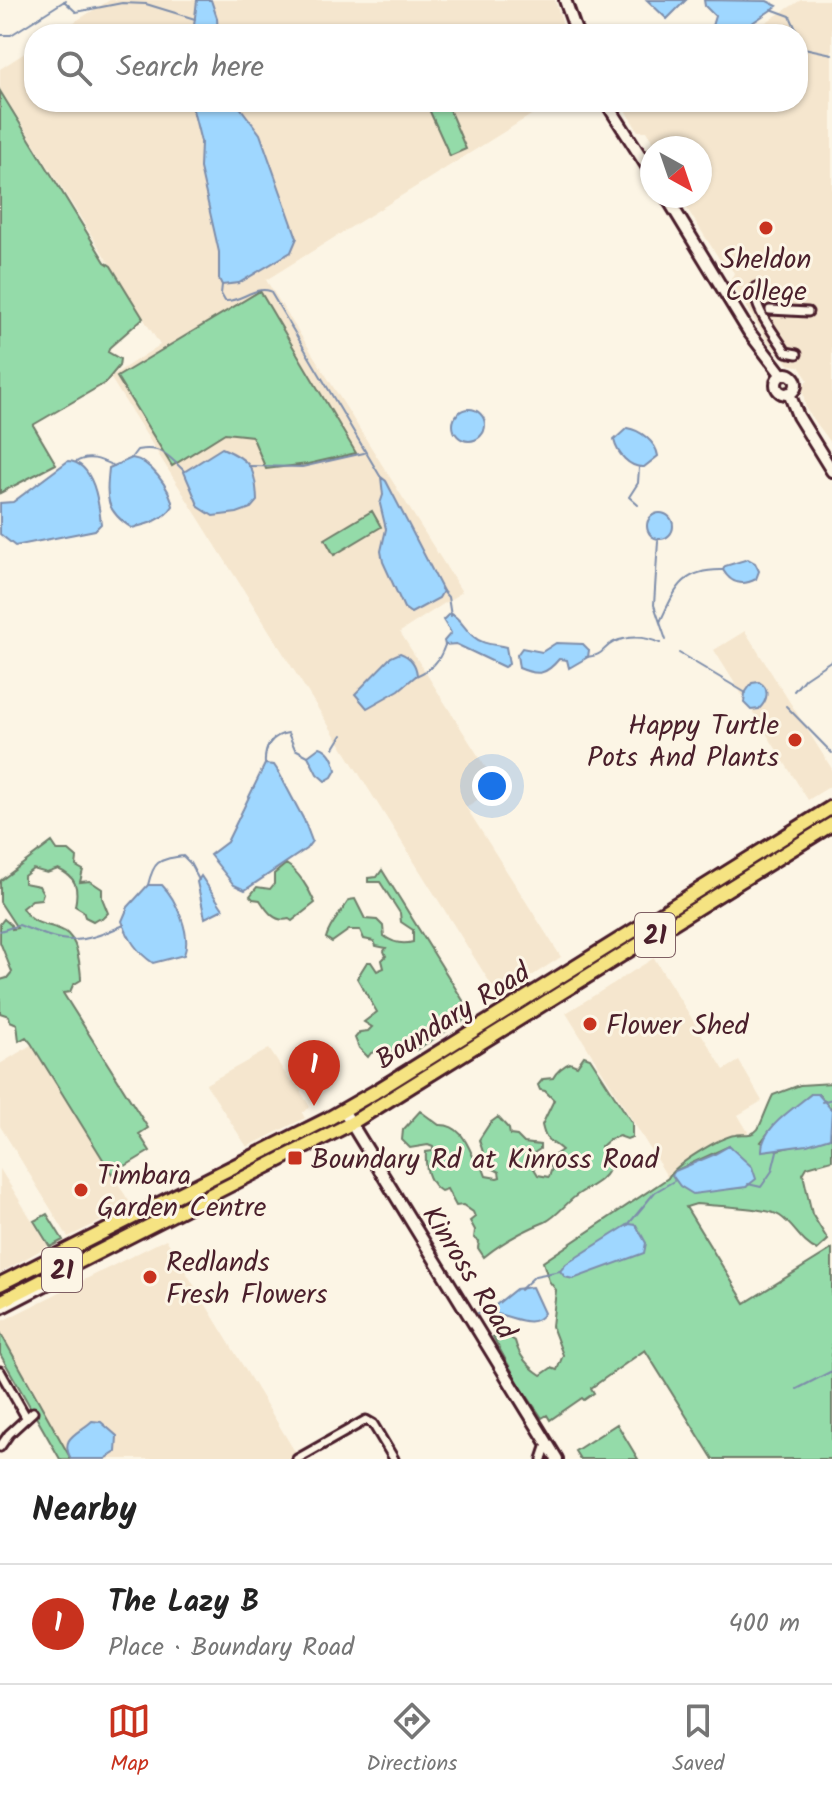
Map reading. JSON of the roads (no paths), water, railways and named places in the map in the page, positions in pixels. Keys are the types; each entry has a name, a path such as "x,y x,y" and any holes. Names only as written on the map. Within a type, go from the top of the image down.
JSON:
{"highway":[{"name":"Boundary Road","path":"0,1284 343,1110 832,807"},
{"name":"Boundary Road","path":"0,1303 350,1124 832,824"}],"street":[{"path":"565,0 573,24"},
{"path":"612,112 640,155"},
{"path":"673,208 749,332 782,375 777,379 776,386 780,391 789,393 798,416 832,471"},
{"path":"756,287 756,301 786,352 797,354"},
{"path":"770,310 808,312"},
{"name":"Kinross Road","path":"343,1110 557,1459"},
{"path":"0,1447 29,1415 1,1373"},
{"path":"297,1459 366,1420 373,1424 394,1459"},
{"path":"542,1459 547,1444"}],"water":[{"path":"197,0 211,0 217,24 194,24"},
{"path":"647,0 686,0 667,19"},
{"path":"704,0 767,1 777,6 751,24 713,24 715,16 705,6"},
{"path":"194,112 244,112 260,134 297,238 291,252 239,283 222,285 219,279 219,252 200,168 201,142"},
{"path":"469,409 480,414 485,425 480,436 469,441 458,436 453,425 458,414"},
{"path":"627,428 647,438 657,451 658,456 644,467 629,462 616,445 614,440"},
{"path":"222,448 240,457 250,467 257,501 251,508 237,513 213,516 199,507 184,472"},
{"path":"132,458 146,464 158,476 173,506 160,518 132,528 112,509 108,488 109,468"},
{"path":"68,461 84,468 94,485 101,524 95,530 15,546 0,534 0,503 13,502"},
{"path":"381,477 386,481 443,591 439,598 411,613 404,608 383,562 381,551 386,529 380,504 383,495"},
{"path":"660,513 669,517 673,526 669,535 660,539 651,535 647,526 651,517"},
{"path":"748,559 755,563 759,571 756,579 742,583 734,581 723,570 725,566"},
{"path":"450,613 478,640 506,647 509,664 504,667 456,644 445,645 444,641 451,633 443,620"},
{"path":"556,643 583,644 589,650 588,657 569,668 567,660 559,659 541,672 519,668 517,655 522,648 542,652"},
{"path":"400,653 412,661 417,675 399,690 367,708 355,694 391,657"},
{"path":"759,682 765,688 766,699 759,709 751,710 744,703 745,693 752,683"},
{"path":"320,747 331,756 336,770 325,781 317,774 308,756"},
{"path":"265,764 274,765 278,771 312,841 306,849 245,890 234,885 210,855 227,842"},
{"path":"201,876 223,909 205,918 197,882"},
{"path":"148,885 162,885 177,908 186,938 184,955 153,963 138,950 128,934 122,921 128,907"},
{"path":"811,1094 818,1094 832,1110 830,1138 807,1145 762,1151 767,1134 773,1127"},
{"path":"729,1146 752,1167 756,1179 746,1187 693,1194 680,1186 672,1175 675,1171"},
{"path":"629,1224 636,1225 646,1243 644,1253 573,1279 565,1277 560,1271 566,1264"},
{"path":"532,1287 544,1313 534,1321 495,1314 491,1309 516,1289"},
{"path":"92,1421 101,1422 117,1436 116,1452 105,1459 71,1459 67,1446 69,1441"}],"waterway":[{"path":"28,24 66,0"},
{"path":"64,1 76,12 122,3 146,4 195,19"},
{"path":"771,9 790,16 794,24"},
{"path":"0,35 11,35 24,27"},
{"path":"808,49 832,54"},
{"path":"222,285 221,294 225,301 258,291 270,291 380,476"},
{"path":"131,458 137,450 158,450 184,471"},
{"path":"249,466 302,467 364,453"},
{"path":"76,462 90,458 114,466"},
{"path":"638,505 629,497 638,483 639,468"},
{"path":"658,541 654,605 666,640"},
{"path":"660,622 676,590 689,577 723,570"},
{"path":"441,589 448,597 451,616"},
{"path":"586,657 597,655 614,642 631,637 660,643"},
{"path":"416,676 434,664 445,645"},
{"path":"679,653 746,693"},
{"path":"794,691 805,678 832,660"},
{"path":"786,706 832,753"},
{"path":"265,764 270,743 277,736 288,733 295,749 308,756"},
{"path":"334,748 342,735"},
{"path":"148,885 152,870 158,863 183,856 199,880"},
{"path":"0,931 19,925 49,936 72,940 94,937 124,925"},
{"path":"822,1102 832,1099"},
{"path":"748,1184 761,1187 772,1171 777,1151"},
{"path":"627,1226 655,1192 674,1181"},
{"path":"520,1290 535,1276 560,1271"},
{"path":"475,1314 492,1309"},
{"path":"797,1389 832,1371"}],"place":[{"name":"Sheldon College","path":"766,228"},
{"name":"Happy Turtle Pots And Plants","path":"795,740"},
{"name":"Flower Shed","path":"590,1024"},
{"name":"The Lazy B","path":"314,1106"},
{"name":"Boundary Rd at Kinross Road","path":"295,1158"},
{"name":"Timbara Garden Centre","path":"81,1190"},
{"name":"Redlands Fresh Flowers","path":"150,1277"}]}
